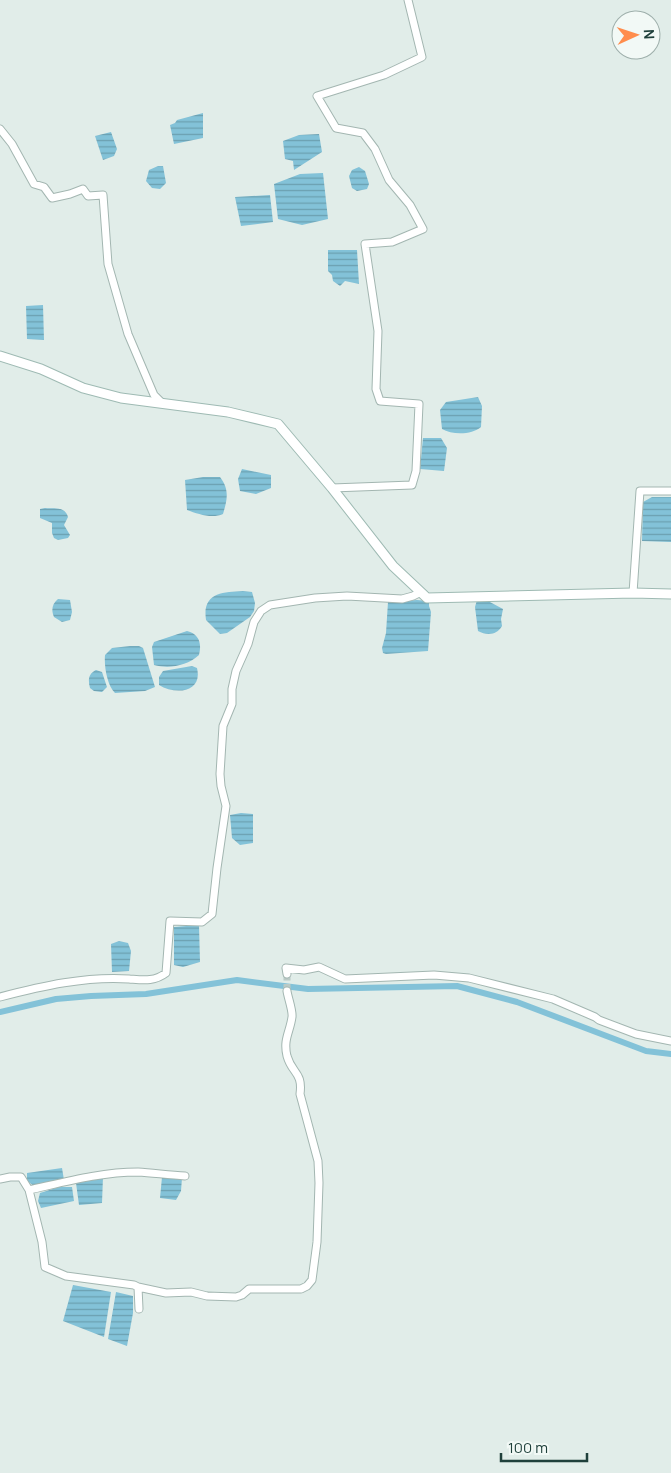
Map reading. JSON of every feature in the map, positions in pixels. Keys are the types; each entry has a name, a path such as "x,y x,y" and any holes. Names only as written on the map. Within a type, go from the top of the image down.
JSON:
{"street":[{"path":"332,488 412,485 416,471 419,404 380,401 376,389 378,331 365,244 392,242 422,229 410,205 389,180 375,149 363,133 336,128 317,96 384,75 422,57 408,0"},
{"path":"0,129 12,144 34,184 44,187 52,198 83,189 88,196 103,195 108,264 128,334 154,395 162,403"},
{"path":"0,356 41,369 83,388 121,398 228,412 278,424 332,488 393,566 427,598 634,593 671,594"},
{"path":"634,593 640,490 671,491"},
{"path":"0,997 53,984 92,979 145,981 159,978 166,973 170,921 202,922 212,914 226,806 220,774 223,726 232,704 232,689 236,671 248,644 254,622 261,611 270,605 315,598 347,596 402,599 420,592"},
{"path":"287,974 286,968 304,970 318,967 345,979 434,975 469,978 553,999 636,1034 671,1041"},
{"path":"0,1179 21,1177 29,1190 42,1242 45,1267 66,1276 134,1285 166,1293 191,1292 206,1296 236,1296 242,1295 249,1289 300,1289 307,1286 312,1280 318,1227 318,1161 300,1094 302,1083 298,1073 292,1068 287,1055 286,1040 292,1016 287,991"},
{"path":"29,1190 78,1179 120,1173 138,1172 185,1176"},
{"path":"138,1287 139,1309"}],"water":[{"path":"203,113 203,138 174,144 170,125 177,120"},
{"path":"111,132 117,149 114,156 103,160 95,136"},
{"path":"319,134 322,152 294,170 293,161 285,159 283,141 299,135"},
{"path":"163,166 166,183 160,189 152,188 146,181 149,170"},
{"path":"359,167 365,171 369,184 367,189 357,191 352,188 349,176 352,170"},
{"path":"323,173 328,219 302,225 278,219 274,184 300,174"},
{"path":"270,195 273,222 241,226 235,197"},
{"path":"328,250 357,250 359,284 345,281 340,286 333,281 332,275 328,271"},
{"path":"43,305 44,340 27,339 26,306"},
{"path":"478,397 482,406 481,427 473,432 462,433 442,429 440,410 446,402"},
{"path":"423,438 441,438 447,448 444,471 420,469"},
{"path":"242,469 271,475 271,488 256,494 240,491 238,479"},
{"path":"220,477 223,482 227,495 223,514 210,516 187,510 185,480"},
{"path":"652,497 671,497 671,542 642,541 643,502"},
{"path":"40,509 59,509 67,513 68,517 64,525 70,535 68,538 58,540 54,538 52,523 40,518"},
{"path":"252,592 255,603 254,611 250,617 227,633 220,634 206,620 207,604 210,599 221,593"},
{"path":"58,599 70,600 72,612 70,620 62,622 54,617 53,607"},
{"path":"477,600 488,601 503,609 502,626 495,633 485,634 478,631 475,607"},
{"path":"429,601 431,612 428,651 383,653 388,602"},
{"path":"187,631 194,634 199,640 199,655 189,662 178,666 154,665 152,647 154,642"},
{"path":"130,646 143,648 155,687 145,691 115,693 112,690 107,675 105,655 112,648"},
{"path":"192,666 197,668 198,676 196,683 192,687 180,691 159,685 159,677 163,671"},
{"path":"96,670 102,672 107,687 102,692 94,691 90,688 89,678 91,673"},
{"path":"241,813 253,814 253,843 240,845 232,838 230,815"},
{"path":"199,925 200,962 183,967 174,965 174,927"},
{"path":"119,941 128,943 131,951 129,971 112,972 111,944"},
{"path":"62,1168 64,1180 34,1186 27,1181 27,1173"},
{"path":"103,1177 102,1203 79,1205 76,1183"},
{"path":"162,1177 182,1178 181,1191 176,1200 160,1198"},
{"path":"59,1187 72,1187 74,1201 41,1208 38,1201 40,1193"},
{"path":"73,1285 111,1292 104,1337 63,1321"},
{"path":"116,1292 133,1296 133,1313 127,1346 108,1339"}],"waterway":[{"path":"0,1012 56,999 146,994 237,980 308,989 457,986 517,1002 646,1051 671,1054"}],"tunnel":[{"path":"287,974 287,991"}]}
